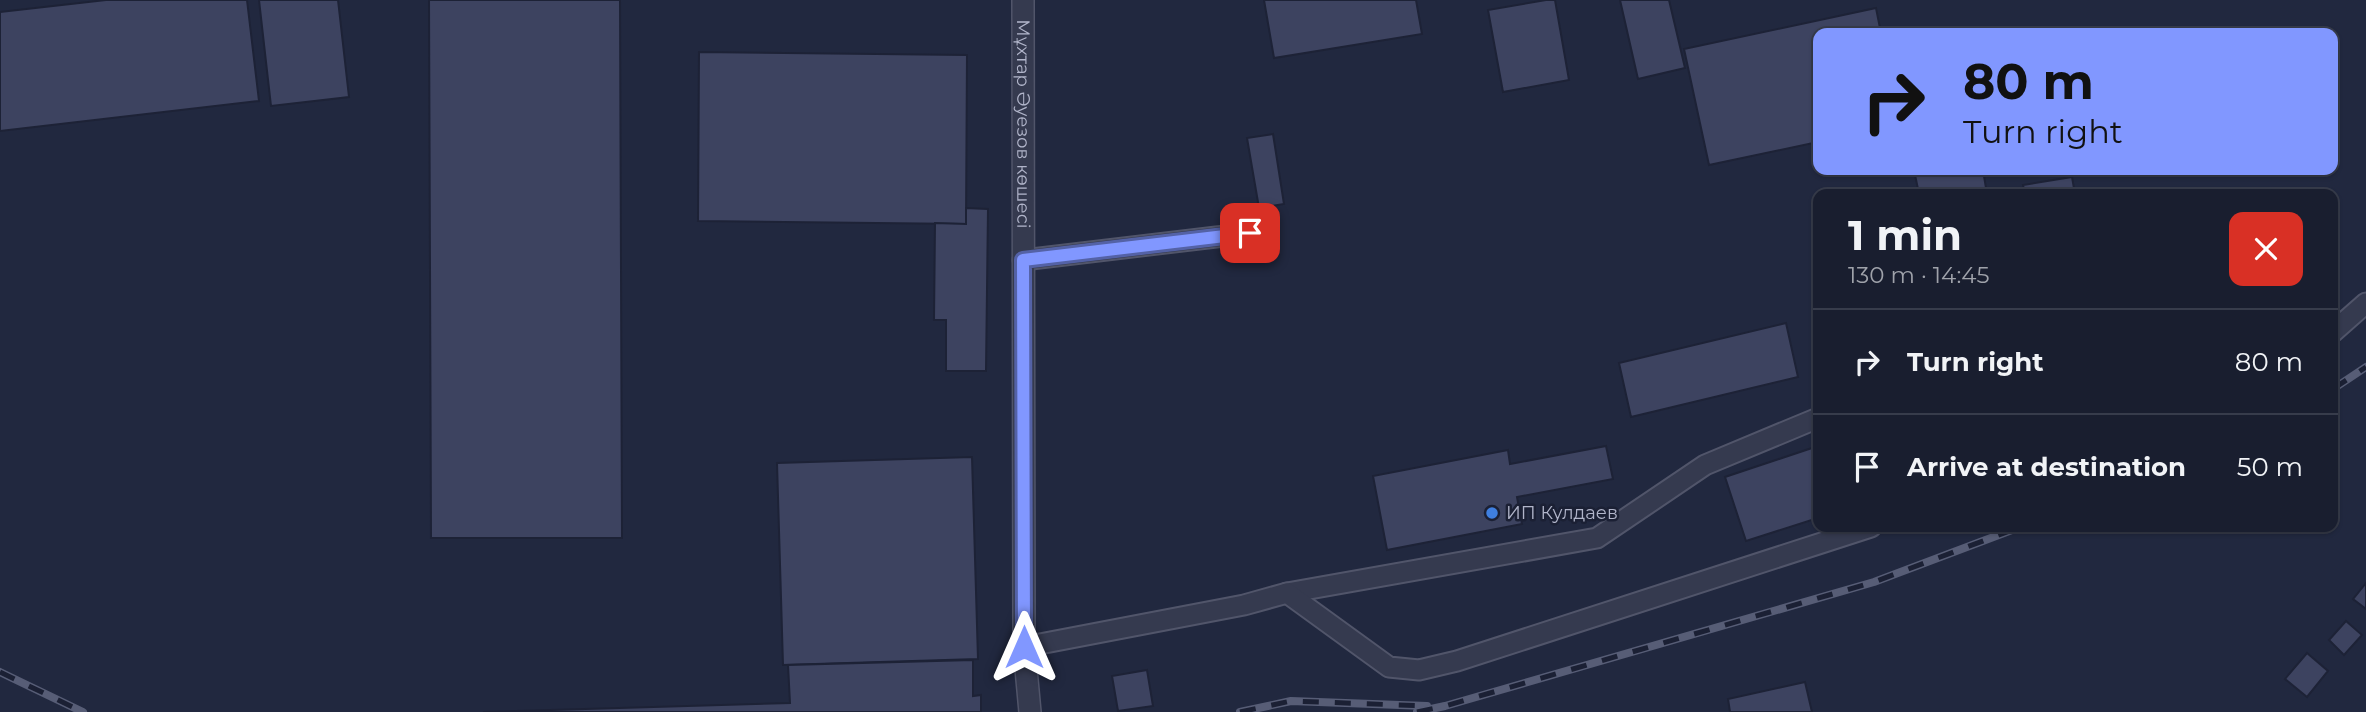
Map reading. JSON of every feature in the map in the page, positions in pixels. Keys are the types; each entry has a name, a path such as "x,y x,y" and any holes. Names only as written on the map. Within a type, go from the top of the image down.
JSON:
{"street":[{"name":"Мұхтар Әуезов көшесі","path":"1023,0 1024,647 1030,712"}],"lane":[{"path":"1023,260 1250,233"},
{"path":"2338,328 2366,303"},
{"path":"1024,647 1244,605 1287,593 1597,538 1705,465 1813,420"},
{"path":"1287,593 1390,667 1419,670 1855,532"}],"building":[{"path":"106,0 247,0 259,101 0,131 0,12"},
{"path":"259,0 338,0 349,97 271,106"},
{"path":"429,0 620,0 622,538 431,538"},
{"path":"1264,0 1416,0 1422,34 1274,58"},
{"path":"1555,0 1569,80 1503,92 1488,10"},
{"path":"1620,0 1669,0 1685,68 1638,79"},
{"path":"1876,8 1880,28 1813,28 1813,143 1709,165 1684,49"},
{"path":"699,52 967,55 966,224 698,221"},
{"path":"1273,134 1284,204 1259,208 1247,138"},
{"path":"1915,175 1984,175 1986,189 1918,189"},
{"path":"2072,177 2074,189 2024,189 2023,185"},
{"path":"966,208 988,209 986,371 946,371 946,320 934,320 935,223 966,224"},
{"path":"1786,323 1798,377 1631,417 1619,363"},
{"path":"1606,446 1613,479 1517,497 1522,524 1387,550 1373,476 1508,450 1510,464"},
{"path":"1813,448 1813,520 1746,541 1725,477"},
{"path":"972,457 978,659 783,665 777,463"},
{"path":"2366,583 2366,609 2353,599"},
{"path":"2346,621 2362,635 2344,655 2329,640"},
{"path":"2307,653 2328,671 2307,697 2285,679"},
{"path":"973,660 973,696 981,695 981,712 483,712 790,703 788,665"},
{"path":"1147,670 1153,706 1118,711 1112,676"},
{"path":"1805,682 1812,712 1730,712 1728,699"}],"railway":[{"path":"2338,386 2366,367"},
{"path":"1417,712 1874,582 2007,532"},
{"path":"0,672 83,712"},
{"path":"1240,712 1291,701 1427,706"}],"place":[{"name":"ИП Кулдаев","path":"1492,513"}],"route":[{"path":"1024,647 1023,260 1250,233"}]}
